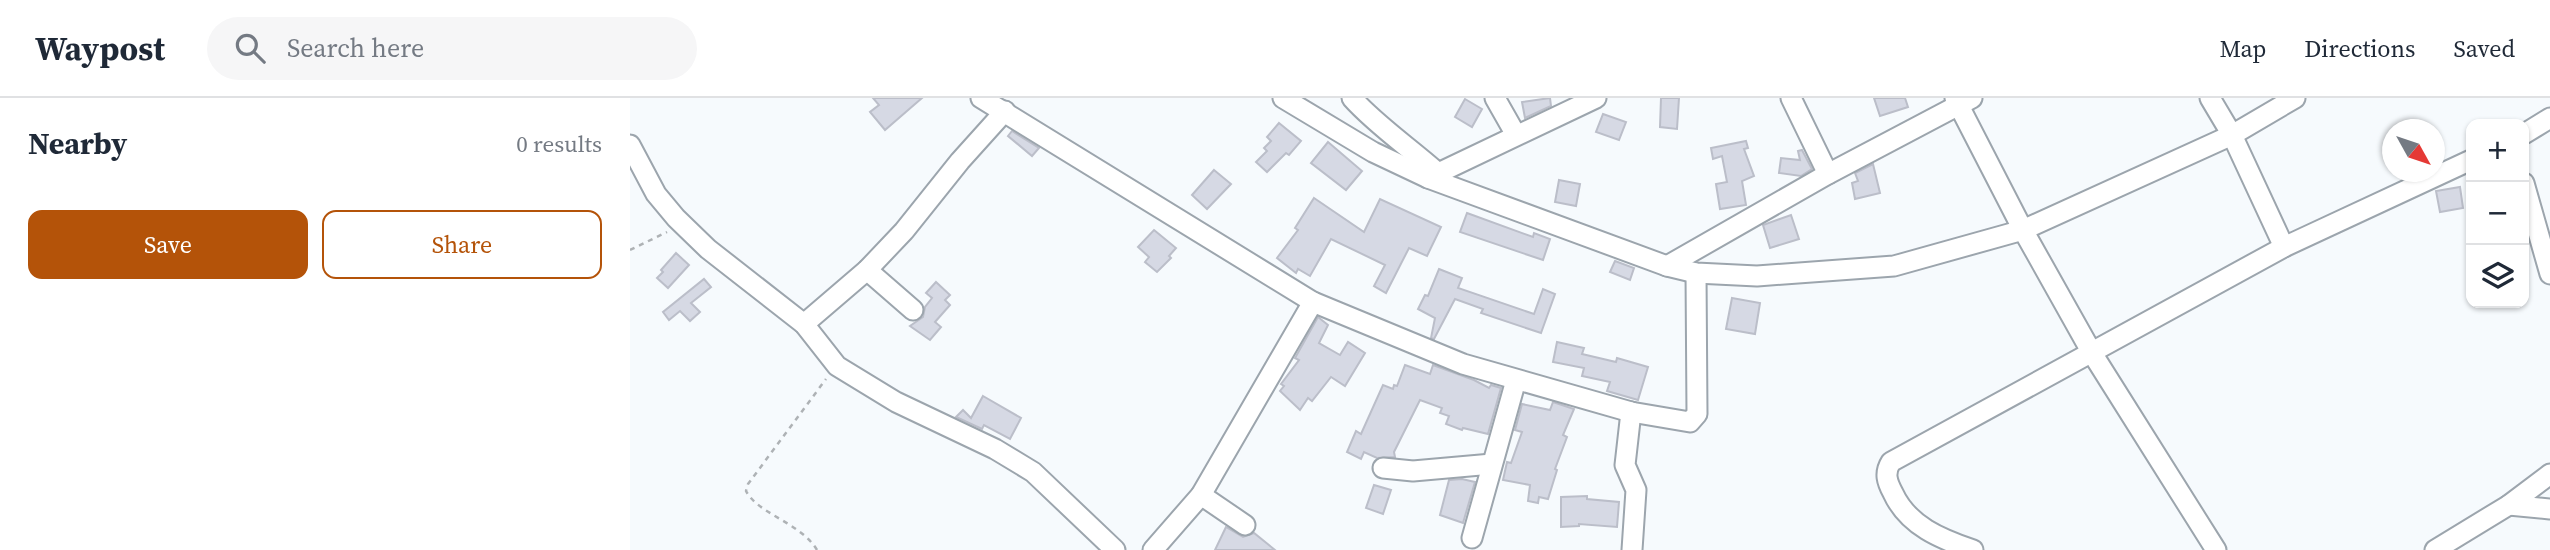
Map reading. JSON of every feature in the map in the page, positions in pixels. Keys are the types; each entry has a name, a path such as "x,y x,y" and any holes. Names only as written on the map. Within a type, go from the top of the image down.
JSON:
{"street":[{"path":"981,98 1314,302 1464,364 1631,412 1690,422 1698,414 1696,273"},
{"path":"1283,98 1373,152 1667,266 1696,273 1757,275 1895,266 2022,230 2232,135 2295,98"},
{"path":"1352,98 1366,114 1397,137 1433,175"},
{"path":"1496,98 1516,135"},
{"path":"1433,175 1596,98"},
{"path":"1791,98 1828,174"},
{"path":"2210,98 2232,135 2284,247"},
{"path":"1667,266 1962,101 2022,230 2092,353 2216,550"},
{"path":"804,324 867,270 904,231 960,161 1005,111"},
{"path":"2529,131 2550,118"},
{"path":"630,145 656,194 683,225 708,249 804,324 837,366 895,402 995,449 1033,472 1115,550"},
{"path":"1973,550 1945,540 1918,525 1899,507 1886,477 1891,462 2284,247 2466,162"},
{"path":"2529,201 2550,274"},
{"path":"867,270 913,310"},
{"path":"1153,550 1201,495 1314,302"},
{"path":"1472,538 1516,380"},
{"path":"1631,412 1625,466 1636,489 1632,550"},
{"path":"1383,468 1413,471 1492,464"},
{"path":"2435,550 2509,505 2550,474"},
{"path":"1201,495 1245,524"},
{"path":"2509,505 2550,509"}],"path":[{"path":"630,250 683,225"},
{"path":"817,550 803,532 757,502 746,491 748,484 837,366"}],"building":[{"path":"873,98 922,98 885,130 870,112 879,105"},
{"path":"1550,98 1551,106 1525,118 1522,102"},
{"path":"1661,98 1679,98 1677,129 1660,127"},
{"path":"1874,98 1905,98 1908,107 1880,116"},
{"path":"1465,99 1482,109 1472,127 1455,117"},
{"path":"1603,114 1626,122 1619,140 1596,132"},
{"path":"1279,123 1301,141 1289,155 1286,153 1267,172 1256,162 1267,151 1264,148 1271,141 1267,137"},
{"path":"1012,131 1039,148 1032,156 1008,136"},
{"path":"1746,141 1748,148 1744,149 1754,176 1742,181 1746,205 1720,209 1716,184 1727,182 1722,156 1713,159 1711,148"},
{"path":"1328,142 1362,171 1346,190 1311,163"},
{"path":"1802,150 1812,169 1801,176 1779,173 1781,158 1800,160 1798,151"},
{"path":"1873,164 1880,193 1855,199 1852,183 1858,181 1855,173"},
{"path":"1214,170 1231,184 1207,209 1192,195"},
{"path":"1559,180 1580,184 1576,206 1555,202"},
{"path":"2460,187 2463,208 2440,212 2436,191"},
{"path":"1314,198 1364,232 1380,199 1441,227 1427,256 1409,248 1386,293 1374,286 1385,265 1331,239 1310,276 1298,269 1296,273 1277,258 1298,230 1295,228"},
{"path":"1467,213 1533,237 1534,233 1550,239 1543,260 1460,232"},
{"path":"1791,215 1799,239 1770,248 1763,225"},
{"path":"1154,230 1176,248 1169,256 1171,258 1157,272 1145,262 1149,257 1138,247"},
{"path":"676,253 689,265 668,288 657,278"},
{"path":"1615,261 1634,268 1630,280 1610,272"},
{"path":"1439,269 1462,278 1458,288 1534,314 1543,289 1555,294 1541,333 1481,313 1483,309 1455,299 1434,339 1431,338 1435,318 1418,309 1425,295 1428,296"},
{"path":"704,279 711,287 691,303 700,312 690,321 680,311 669,320 663,312"},
{"path":"936,282 950,295 945,300 950,305 935,322 941,327 930,340 910,326 923,317 925,307 932,298 926,293"},
{"path":"1732,298 1760,303 1755,334 1726,329"},
{"path":"1318,317 1328,325 1319,343 1340,355 1348,342 1365,353 1345,386 1331,377 1312,401 1308,398 1300,410 1280,391 1284,386 1281,384 1299,360 1295,358"},
{"path":"1557,342 1584,348 1582,354 1616,362 1617,358 1648,367 1638,400 1607,391 1610,382 1582,376 1584,368 1553,362"},
{"path":"1405,365 1430,374 1433,365 1489,388 1491,385 1501,388 1488,434 1463,428 1462,430 1446,424 1449,416 1440,413 1442,408 1420,400 1394,452 1395,457 1377,458 1364,452 1361,459 1347,452 1356,431 1361,434 1383,385 1393,389 1394,385 1397,386"},
{"path":"983,396 1021,418 1010,439 984,425 982,429 956,417 963,410 971,418"},
{"path":"1553,402 1574,409 1563,435 1567,437 1548,499 1539,497 1538,503 1528,501 1530,485 1503,480 1507,462 1511,463 1522,432 1515,430 1522,404 1550,410"},
{"path":"1449,480 1475,482 1463,523 1440,515"},
{"path":"1374,485 1391,490 1383,514 1366,508"},
{"path":"1587,496 1587,499 1619,502 1617,527 1579,524 1561,527 1561,497"},
{"path":"1226,527 1243,537 1254,533 1275,550 1215,550"}]}
